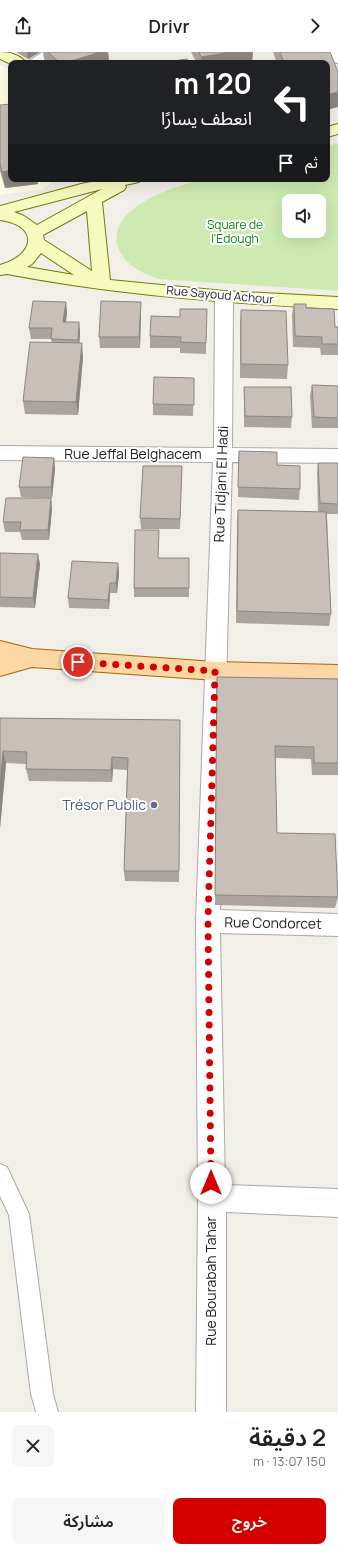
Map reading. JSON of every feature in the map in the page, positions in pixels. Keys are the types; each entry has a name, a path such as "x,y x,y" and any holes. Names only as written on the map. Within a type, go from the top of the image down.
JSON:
{"main road":[{"path":"0,53 13,60"},
{"path":"0,211 119,182"},
{"path":"2,272 15,267 26,260 33,251 36,238 91,189"},
{"path":"91,189 102,285"},
{"path":"0,215 18,218 28,225 36,238 102,285"},
{"name":"Rue Sayoud Achour","path":"2,272 102,285 224,297 338,303"},
{"path":"0,650 32,658 215,671 338,674"},
{"path":"0,667 32,658"}],"street":[{"path":"40,60 53,52"},
{"path":"335,52 338,59"},
{"name":"Rue Tidjani El Hadi","path":"215,671 223,454 224,297"},
{"name":"Rue Jeffal Belghacem","path":"0,453 338,456"},
{"name":"Rue Bourabah Tahar","path":"211,1412 212,1198 208,921 215,671"},
{"name":"Rue Condorcet","path":"208,921 338,924"},
{"path":"212,1198 338,1202"}],"lane":[{"path":"0,1174 19,1214 42,1394 47,1412"}],"shaded area":[{"path":"0,65 8,69 8,182 51,182 43,189 0,195"}],"green space":[{"name":"Square de l'Edough","path":"338,143 338,291 159,279 145,274 127,262 119,250 117,243 118,230 124,218 135,208 165,191 192,182 330,182 330,145"}],"building":[{"path":"48,52 100,52 75,60 57,60"},
{"path":"199,52 230,52 201,57"},
{"path":"280,52 330,52 338,72 338,92 330,94 330,60 283,60"},
{"path":"8,104 8,171 2,172 0,163 0,105"},
{"path":"33,301 66,302 63,322 79,322 78,340 51,339 52,328 29,328"},
{"path":"101,301 141,302 139,337 99,337"},
{"path":"294,304 306,304 306,308 334,309 335,327 338,327 338,344 322,344 322,337 295,336"},
{"path":"180,309 207,309 206,343 180,342 181,337 150,336 151,316 180,317"},
{"path":"241,310 286,311 288,365 241,364"},
{"path":"30,342 82,343 76,402 23,401"},
{"path":"154,377 194,378 194,405 153,404"},
{"path":"312,385 338,386 338,418 314,417"},
{"path":"244,387 291,387 292,417 245,416"},
{"path":"239,451 277,452 277,465 300,466 300,489 238,487"},
{"path":"23,457 54,458 51,487 19,487"},
{"path":"318,463 338,463 338,504 320,503"},
{"path":"143,466 182,466 180,519 140,518"},
{"path":"6,498 51,498 48,530 20,530 21,522 3,522"},
{"path":"238,510 326,512 331,614 237,611"},
{"path":"135,530 159,530 158,558 189,558 189,588 134,588"},
{"path":"0,553 38,554 33,598 0,597"},
{"path":"72,561 118,563 116,583 110,583 108,600 68,598"},
{"path":"217,677 338,679 338,763 314,763 314,747 275,746 277,833 335,834 338,897 215,895"},
{"name":"Trésor Public","path":"0,718 180,720 179,871 124,871 128,758 112,757 111,770 26,769 27,752 3,751 0,785"}],"place":[{"name":"Trésor Public","path":"154,805"}],"route":[{"path":"78,662 215,671 208,921 211,1183"}]}
